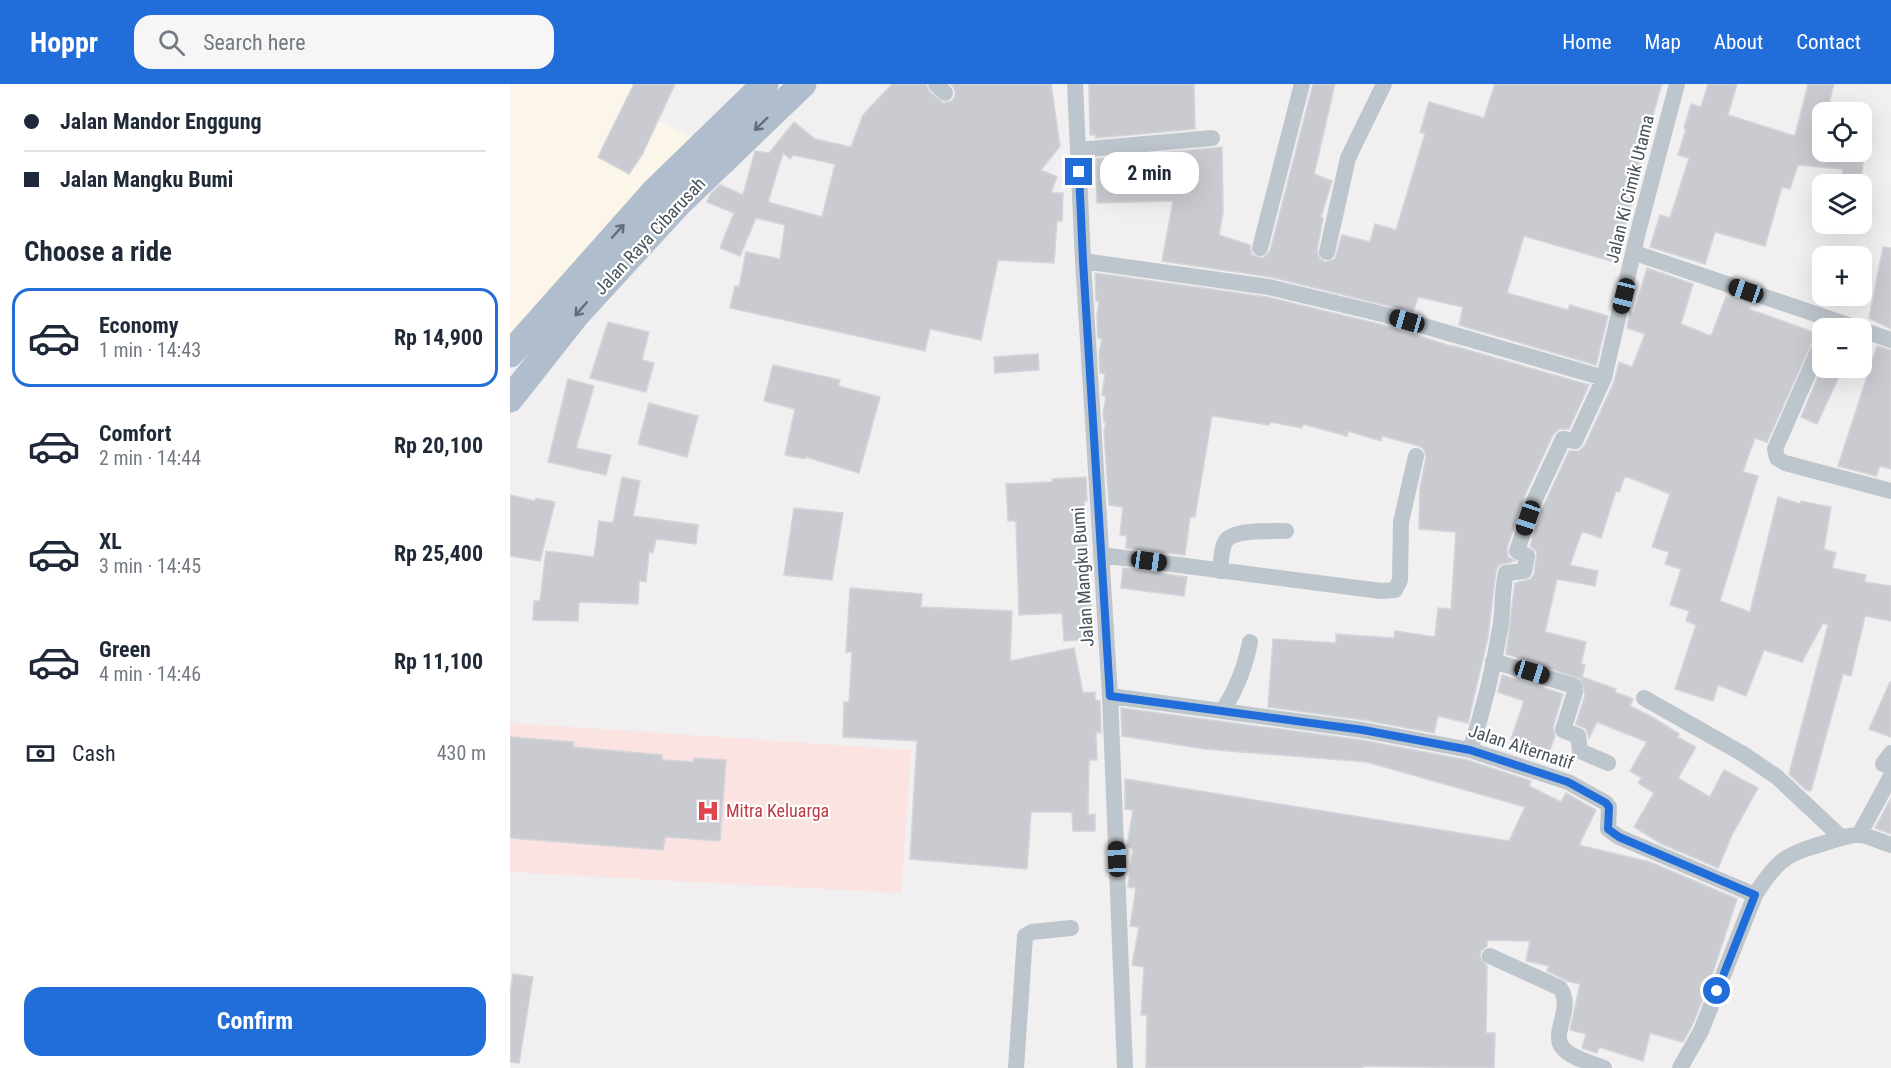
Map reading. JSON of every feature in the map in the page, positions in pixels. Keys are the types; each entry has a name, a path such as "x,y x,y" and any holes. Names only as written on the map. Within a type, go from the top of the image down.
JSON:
{"main road":[{"name":"Jalan Raya Cibarusah","path":"512,347 654,192 765,84"},
{"name":"Jalan Raya Cibarusah","path":"510,399 577,314 678,204 803,84"}],"street":[{"name":"Jalan Mangku Bumi","path":"1075,84 1083,261 1110,696 1125,1068"},
{"path":"1260,248 1302,84"},
{"path":"1327,252 1348,158 1384,84"},
{"name":"Jalan Ki Cimik Utama","path":"1470,750 1483,711 1501,620 1501,593 1506,573 1524,571 1527,556 1517,551 1534,501 1563,439 1575,441 1604,378 1677,84"},
{"path":"1078,150 1212,138"},
{"path":"1635,253 1814,318"},
{"path":"1083,261 1269,286 1386,315 1604,378"},
{"path":"1872,333 1891,340"},
{"path":"1812,367 1790,421 1775,449 1777,458 1785,463 1891,491"},
{"path":"1101,555 1381,591 1395,590 1400,580 1401,522 1416,456"},
{"path":"1220,571 1224,544 1229,538 1245,533 1286,531"},
{"path":"1222,711 1234,693 1245,668 1250,642"},
{"path":"1493,661 1574,686 1575,692 1563,730 1578,736 1580,751 1608,763"},
{"name":"Jalan Alternatif","path":"1110,696 1363,730 1470,750 1568,782 1606,803 1609,807 1608,829 1619,837 1755,895"},
{"path":"1644,698 1743,754 1777,777 1851,836 1891,846"},
{"path":"1891,753 1883,764 1891,766"},
{"path":"1680,1068 1701,1031 1755,895 1768,874 1781,860 1794,852 1851,836 1891,776"},
{"path":"1016,1068 1025,936 1032,932 1071,928"},
{"path":"1490,956 1560,988 1564,993 1566,1011 1559,1035 1560,1044 1567,1051 1604,1068"}],"shaded area":[{"path":"510,84 638,84 627,106 705,143 510,354"},
{"name":"Mitra Keluarga","path":"510,723 911,750 901,893 510,872"}],"building":[{"path":"634,84 675,84 642,155 629,174 598,157"},
{"path":"892,84 926,84 929,91 943,103 952,101 955,96 955,90 951,84 1051,84 1060,146 1041,170 1057,177 1051,193 1063,193 1062,221 1057,221 1054,263 998,260 981,340 930,329 925,351 730,308 735,286 739,287 746,252 780,259 785,225 756,218 740,256 720,248 734,213 707,202 710,195 720,185 743,195 755,151 769,153 794,122 815,139 851,147 863,115","holes":["783,153 790,159 793,155 835,164 822,217 768,202"]},
{"path":"1089,84 1194,84 1195,129 1096,138 1096,135 1090,135"},
{"path":"1313,84 1335,84 1314,174 1332,181 1321,217 1323,218 1317,250 1320,259 1325,262 1335,259 1342,235 1370,242 1375,224 1396,230 1425,134 1420,132 1429,102 1484,118 1495,84 1662,84 1639,163 1643,165 1614,262 1524,236 1507,293 1568,310 1570,305 1608,316 1596,365 1459,325 1463,307 1418,297 1413,312 1271,277 1162,261 1173,201 1097,203 1096,159 1222,147 1223,212 1219,235 1250,245 1252,255 1263,258 1270,251"},
{"path":"1708,84 1737,84 1728,115 1795,136 1808,84 1834,84 1830,102 1812,102 1812,162 1863,162 1862,174 1842,174 1843,169 1798,165 1790,189 1782,187 1765,246 1715,232 1705,264 1650,247 1660,215 1670,218 1689,158 1678,155 1691,104 1701,107"},
{"path":"1883,247 1891,248 1891,329 1869,318"},
{"path":"1647,268 1693,284 1681,324 1711,336 1726,297 1750,307 1749,309 1812,332 1812,342 1767,442 1755,438 1749,454 1743,472 1758,476 1720,601 1750,612 1778,497 1800,504 1801,501 1831,507 1824,549 1836,553 1832,568 1866,575 1864,582 1891,586 1891,621 1865,616 1851,676 1843,674 1811,791 1806,790 1789,774 1828,625 1823,623 1802,662 1764,650 1746,696 1718,685 1713,701 1675,689 1696,625 1686,621 1689,611 1670,605 1681,569 1665,564 1669,552 1652,547 1670,494 1625,476 1619,492 1616,491 1601,538 1582,531 1570,565 1598,571 1595,586 1557,579 1545,632 1586,642 1581,664 1585,665 1582,677 1616,689 1615,692 1633,699 1630,706 1654,718 1679,734 1677,737 1696,747 1678,778 1710,797 1724,770 1758,788 1732,835 1718,868 1660,843 1634,827 1654,793 1638,783 1642,778 1630,771 1647,742 1597,722 1589,738 1586,729 1576,724 1585,695 1581,679 1506,654 1515,583 1531,579 1534,574 1537,552 1530,546 1544,505 1569,451 1579,451 1585,445 1614,382 1619,362 1632,367 1645,334 1627,328 1630,311 1634,313"},
{"path":"1095,273 1267,297 1383,325 1589,385 1569,429 1559,429 1553,435 1524,497 1507,548 1508,557 1515,561 1499,565 1496,571 1488,637 1468,723 1438,716 1434,733 1364,720 1268,707 1273,639 1336,643 1336,634 1394,638 1395,631 1435,637 1438,608 1451,609 1456,532 1419,529 1420,487 1426,458 1424,449 1419,446 1382,436 1381,441 1348,431 1347,436 1303,424 1302,428 1212,416 1195,517 1190,517 1185,555 1126,548 1127,536 1120,535 1123,507 1109,505 1104,432 1106,422 1104,422 1103,414 1106,397 1102,395 1105,374 1100,373 1099,354 1102,339 1098,338 1099,301 1096,301"},
{"path":"608,322 649,332 642,360 654,363 646,392 590,378"},
{"path":"1877,346 1891,350 1891,469 1880,466 1876,476 1838,466 1867,378 1872,378 1872,361"},
{"path":"1038,354 1039,370 995,373 994,357"},
{"path":"773,365 840,380 838,386 880,397 859,473 806,457 805,459 785,455 795,409 764,401"},
{"path":"1817,378 1838,378 1817,424 1801,417"},
{"path":"568,379 594,386 576,448 611,455 606,475 548,462"},
{"path":"649,403 698,416 687,457 638,444"},
{"path":"622,477 640,481 633,516 698,525 696,544 656,539 653,553 649,552 646,582 639,581 638,604 579,602 578,621 533,620 534,601 540,601 546,551 594,557 599,521 613,523"},
{"path":"1086,477 1087,501 1084,501 1094,639 1064,641 1062,613 1019,615 1016,521 1008,521 1006,484 1052,482 1052,479"},
{"path":"510,495 535,501 536,498 555,502 540,561 510,556"},
{"path":"794,508 843,513 832,580 784,575"},
{"path":"1123,568 1187,577 1184,596 1121,588"},
{"path":"850,588 922,594 921,607 1012,611 1010,661 1074,648 1083,693 1095,692 1095,700 1100,701 1101,733 1096,732 1097,760 1089,760 1088,815 1095,814 1095,831 1073,831 1072,812 1031,812 1027,869 910,859 917,741 843,737 844,702 849,702 852,652 846,652"},
{"path":"1502,675 1563,694 1553,727 1555,737 1549,752 1511,739 1524,701 1498,692"},
{"path":"1891,682 1891,737 1869,729"},
{"path":"1121,708 1361,740 1467,760 1531,781 1529,786 1561,802 1566,793 1596,810 1579,845 1650,862 1737,899 1710,981 1683,1042 1650,1033 1643,1061 1599,1047 1597,1053 1582,1048 1586,1034 1570,1030 1580,984 1567,981 1547,971 1549,966 1526,961 1530,941 1487,940 1487,946 1481,951 1480,956 1487,966 1486,1033 1495,1033 1494,1068 1363,1066 1363,1068 1146,1068 1147,1015 1141,1015 1144,967 1132,965 1139,927 1130,926 1136,888 1128,887 1133,849 1127,846 1133,810 1125,809 1125,779 1509,841 1525,807 1367,762 1205,749 1122,736"},
{"path":"510,737 574,742 573,747 662,755 662,760 693,762 694,758 726,760 720,841 665,837 663,850 510,838"},
{"path":"1891,798 1891,834 1875,828"},
{"path":"513,974 533,977 519,1063 510,1062 510,995"}],"place":[{"name":"Mitra Keluarga","path":"708,811"}],"route":[{"path":"1079,172 1110,696 1363,730 1449,746 1470,750 1568,782 1606,803 1609,807 1608,829 1619,837 1755,895 1717,991"}]}
